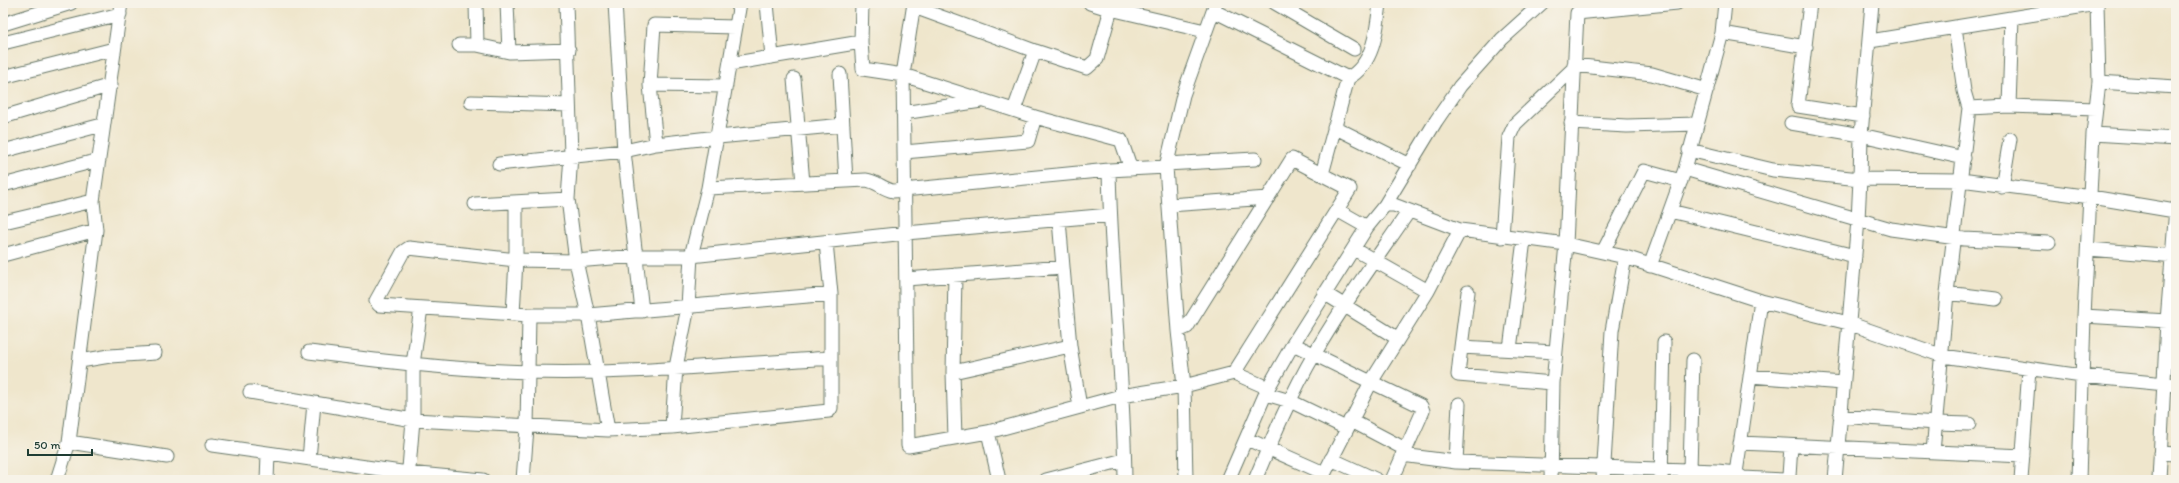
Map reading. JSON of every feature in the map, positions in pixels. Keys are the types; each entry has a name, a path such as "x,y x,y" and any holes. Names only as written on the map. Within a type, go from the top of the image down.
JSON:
{"street":[{"path":"3,24 71,3"},
{"path":"476,3 477,45"},
{"path":"507,3 509,52"},
{"path":"566,3 569,50 571,155 568,199 576,261 599,372 608,430"},
{"path":"615,3 624,151 642,311"},
{"path":"672,427 676,367 688,307 691,256 708,188 718,137 740,3"},
{"path":"767,3 772,57"},
{"path":"862,3 861,42 863,69 903,75 1035,117 1121,140 1130,169"},
{"path":"1090,3 1205,31"},
{"path":"1275,3 1354,49"},
{"path":"1322,174 1348,78 1361,69 1369,56 1378,28 1380,3"},
{"path":"1228,480 1267,391 1324,293 1367,227 1385,206 1460,86 1502,39 1542,3"},
{"path":"1551,480 1553,383 1566,244 1577,8 1677,3"},
{"path":"1650,266 1683,175 1722,33 1725,3"},
{"path":"1810,3 1798,106 1863,116"},
{"path":"1835,480 1858,220 1861,135 1872,3"},
{"path":"1870,41 2097,4 2099,82 2093,134 2084,316 2079,480"},
{"path":"1106,6 1108,16 1097,59 1087,68 1035,51 914,5 903,75 908,446 988,432 1121,396 1184,386 1234,373 1350,189 1292,159 1187,327 1178,330"},
{"path":"1186,480 1184,386 1178,330 1166,166 1184,95 1205,31 1215,7 1348,78"},
{"path":"3,42 120,8 111,85 102,125 93,201 96,230 80,361 69,442 60,479"},
{"path":"2008,106 2012,18"},
{"path":"656,144 650,85 654,24 736,27"},
{"path":"1932,452 1943,356 1947,293 1969,108 1964,91 1955,27"},
{"path":"1722,33 1806,47"},
{"path":"730,64 861,42"},
{"path":"458,46 477,45 509,52 569,50"},
{"path":"3,77 114,50"},
{"path":"1014,110 1035,51"},
{"path":"1502,237 1509,137 1511,131 1515,124 1574,67 1652,74 1707,90"},
{"path":"840,74 846,181"},
{"path":"794,79 803,183"},
{"path":"2099,82 2176,87"},
{"path":"3,117 111,85"},
{"path":"650,85 726,86"},
{"path":"903,113 985,101"},
{"path":"471,102 570,105"},
{"path":"1969,108 2008,106 2096,109"},
{"path":"904,152 1028,141 1035,117"},
{"path":"1571,123 1627,126 1697,124"},
{"path":"1791,123 1861,135 1964,158"},
{"path":"3,151 102,125"},
{"path":"499,164 571,155 624,151 656,144 798,128 843,125"},
{"path":"1334,127 1410,165"},
{"path":"2093,134 2176,139"},
{"path":"2002,187 2010,139"},
{"path":"1689,150 1773,170 1860,179 1961,180 2002,187 2091,197 2176,210 2173,288 2167,321 2171,385 2160,453 2159,480"},
{"path":"3,185 99,160"},
{"path":"708,188 873,181 887,190 1109,170 1255,160"},
{"path":"1109,170 1110,215 1125,480"},
{"path":"1603,252 1644,171 1683,175 1891,229 1954,237 2049,243"},
{"path":"1169,205 1268,198"},
{"path":"475,204 516,203 568,199"},
{"path":"4,222 93,201"},
{"path":"513,314 516,260 516,203"},
{"path":"1385,206 1394,205 1460,230 1524,240 1566,244 1625,257 1761,301 1848,323 1943,356 2082,376 2171,385"},
{"path":"1337,210 1367,227"},
{"path":"1255,480 1290,401 1314,354 1345,305 1409,211"},
{"path":"1670,211 1854,256"},
{"path":"831,294 588,315 513,314 421,308 379,305 376,301 405,250 409,248 516,260 576,261 636,256 691,256 906,233 1110,215"},
{"path":"1059,220 1070,346 1080,407"},
{"path":"3,255 96,230"},
{"path":"1247,438 1323,476 1348,424 1371,382 1397,338 1428,291 1460,230"},
{"path":"1510,349 1524,240"},
{"path":"250,392 413,420 527,428 608,430 672,427 826,413 831,408 831,294 826,242"},
{"path":"1354,249 1428,291"},
{"path":"2088,249 2174,256"},
{"path":"1604,474 1612,331 1625,257"},
{"path":"906,280 1064,267"},
{"path":"955,275 953,372 955,438"},
{"path":"1468,292 1458,375 1553,383"},
{"path":"1324,293 1397,338"},
{"path":"1947,293 1996,299"},
{"path":"1736,473 1761,301"},
{"path":"408,476 413,420 413,364 421,308"},
{"path":"523,480 527,428 529,314"},
{"path":"2084,316 2167,321"},
{"path":"1662,474 1664,342"},
{"path":"1293,344 1421,406 1423,411 1422,416 1392,480"},
{"path":"953,372 1070,346"},
{"path":"1461,347 1555,352"},
{"path":"309,352 413,364 529,372 599,372 831,358"},
{"path":"80,361 110,356 155,353"},
{"path":"1690,468 1693,360"},
{"path":"2022,480 2029,368"},
{"path":"1234,373 1267,391 1348,424 1404,452 1456,462 1551,466 1604,474 1662,474 1690,468 1717,475 1736,473 1743,478 1785,480 1789,476 1791,446"},
{"path":"1750,376 1843,383"},
{"path":"309,459 314,403"},
{"path":"1456,462 1459,404"},
{"path":"1840,416 1969,424"},
{"path":"988,432 999,480"},
{"path":"69,442 167,457"},
{"path":"1740,443 1838,449 2023,456"},
{"path":"212,445 309,459 408,476 483,480"},
{"path":"2160,453 2176,454"},
{"path":"267,480 268,454"},
{"path":"1331,459 1378,480"},
{"path":"1046,480 1124,460"}]}
